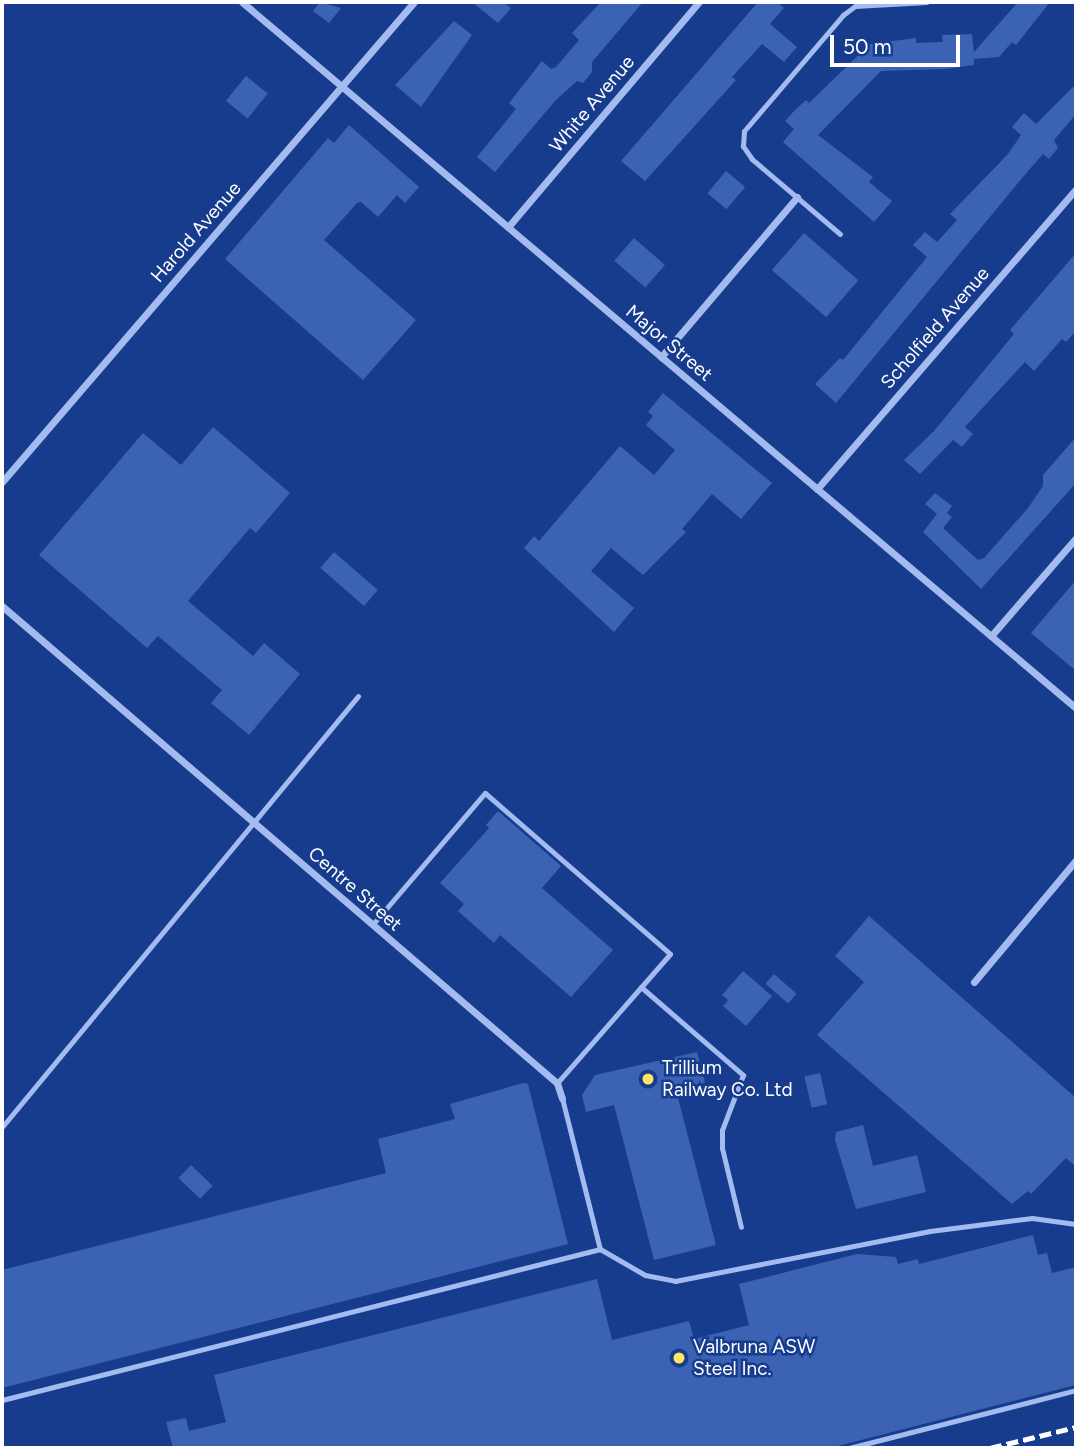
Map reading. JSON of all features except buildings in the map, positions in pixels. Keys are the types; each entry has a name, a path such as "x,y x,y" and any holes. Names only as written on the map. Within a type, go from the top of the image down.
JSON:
{"street":[{"name":"Major Street","path":"242,2 1076,708"},
{"name":"Harold Avenue","path":"2,482 414,2"},
{"name":"White Avenue","path":"508,227 699,2"},
{"name":"Scholfield Avenue","path":"817,489 1076,189"},
{"path":"661,357 797,197"},
{"path":"991,636 1076,538"},
{"name":"Centre Street","path":"2,606 557,1083"},
{"path":"974,982 1076,860"},
{"path":"557,1083 562,1098"}],"lane":[{"path":"840,234 752,159 743,146 744,131 843,15 855,6 927,2"},
{"path":"2,1127 256,824 358,696"},
{"path":"373,924 485,793 670,954 557,1083"},
{"path":"641,987 743,1075 722,1130 741,1227"},
{"path":"562,1098 600,1250"},
{"path":"2,1400 600,1250 645,1276 675,1281 930,1231 1032,1218 1076,1224"},
{"path":"849,1448 1076,1390"}],"railway":[{"path":"990,1448 1076,1427"}],"place":[{"name":"Trillium Railway Co. Ltd","path":"648,1079"},
{"name":"Valbruna ASW Steel Inc.","path":"679,1358"}]}
